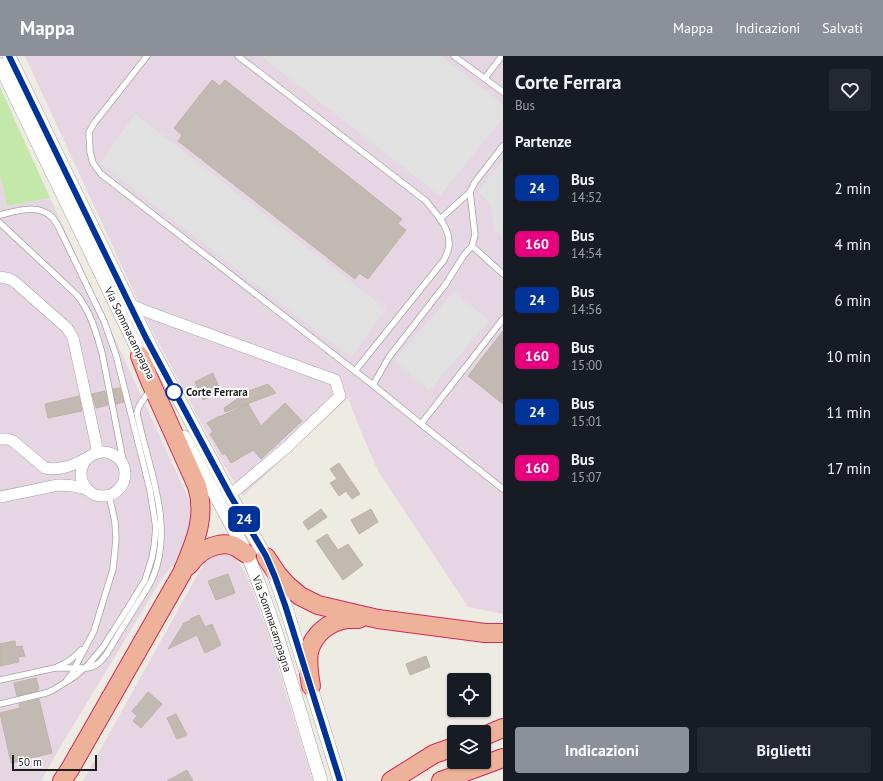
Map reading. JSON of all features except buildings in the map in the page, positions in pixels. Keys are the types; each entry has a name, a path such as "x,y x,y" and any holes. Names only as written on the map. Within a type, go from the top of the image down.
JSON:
{"highway":[{"path":"66,777 182,573 198,530 201,515 200,496 197,486 140,356"},
{"path":"182,573 198,555 214,546 227,544 233,545 238,547 246,554"},
{"path":"266,556 278,576 300,596 318,605 378,619 485,633 503,633"},
{"path":"311,686 308,670 310,651 312,644 326,627 338,621 347,619 378,619"},
{"path":"485,633 503,639"},
{"path":"491,733 503,728"},
{"path":"491,743 503,739"},
{"path":"392,781 434,754 447,749"},
{"path":"491,762 503,758"},
{"path":"392,781 447,761"},
{"path":"491,764 503,761"},
{"path":"441,781 473,769"}],"street":[{"name":"Via Sommacampagna","path":"9,56 152,349 230,495 266,556 282,597 340,781"},
{"name":"Via Sommacampagna","path":"0,65 140,356 246,554 273,623 320,776"},
{"path":"0,277 10,279 16,283 67,328 73,338 96,444 92,455 84,464 82,469 82,477 88,490"},
{"name":"Via Sommacampagna","path":"129,304 335,380 340,396 287,447 230,495"},
{"path":"0,439 13,441 40,465 51,469 77,464 92,455 104,452 111,454 118,457 122,463 125,476 120,488 110,495 95,494 78,486 58,485 0,497"}],"lane":[{"path":"147,56 95,122 90,132 90,152 92,163 101,174 373,385 503,489"},
{"path":"238,56 426,201 447,231 449,246 444,260 355,371"},
{"path":"454,56 503,92"},
{"path":"484,78 502,56"},
{"path":"440,219 470,192 475,182 503,146"},
{"path":"373,385 390,357 445,286 464,255 472,246 475,235 470,192"},
{"path":"0,215 32,209 44,212 53,218 61,232 104,321 116,355 152,501 156,528 152,558 145,580 132,603 95,658 74,677 46,693 0,704"},
{"path":"0,223 77,295 85,306 97,335 102,353 124,470"},
{"path":"472,246 503,274"},
{"path":"421,424 503,319"},
{"path":"55,668 92,668 99,664 106,655 153,577 159,557 161,533 158,504 137,413 138,406 147,396 150,381"},
{"path":"60,686 71,675 90,639 97,622 113,569 116,539 115,522 110,495"},
{"path":"0,680 55,668 62,665 78,655 90,639"}],"shaded area":[{"path":"25,56 503,56 503,614 468,607 378,471 348,398 243,496 221,460 150,327"},
{"path":"261,56 441,56 503,104 503,118 440,196"},
{"path":"135,114 386,309 351,358 100,163"},
{"path":"503,160 503,237 495,231 491,205 478,191"},
{"path":"0,174 7,206 50,198 190,502 191,518 188,534 181,553 161,580 41,781 0,781"},
{"path":"454,291 489,321 429,391 394,360"},
{"path":"221,553 233,557 239,563 247,576 266,627 313,781 83,781 208,556"}],"green space":[{"path":"0,87 50,198 7,206 0,174"}],"bus line":[{"name":"24","path":"9,56 152,349 230,495 266,556 285,605 340,781"}],"place":[{"name":"Corte Ferrara","path":"174,392"}]}
